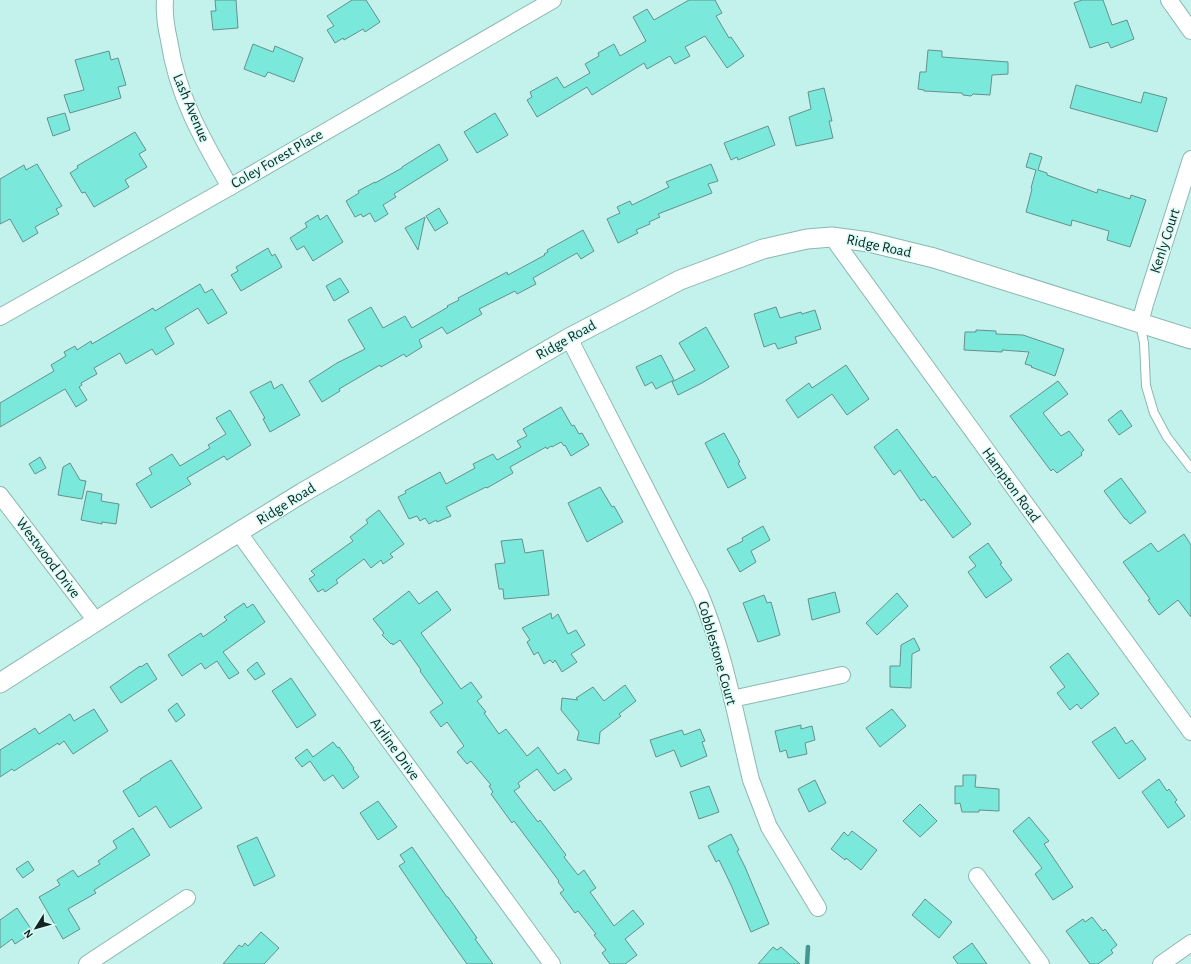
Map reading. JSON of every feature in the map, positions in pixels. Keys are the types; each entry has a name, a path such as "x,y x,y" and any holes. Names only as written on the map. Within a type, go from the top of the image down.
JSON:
{"street":[{"name":"Lash Avenue","path":"165,0 170,50 176,75 184,98 197,126 230,187"},
{"name":"Coley Forest Place","path":"0,317 230,187 553,0"},
{"path":"1169,0 1191,31"},
{"name":"Kenly Court","path":"1140,323 1144,304 1191,159"},
{"name":"Ridge Road","path":"0,683 96,621 315,485 569,338 680,280 763,249 807,239 832,237 869,242 934,258 1191,339"},
{"name":"Hampton Road","path":"832,237 1191,732"},
{"name":"Cobblestone Court","path":"569,338 700,594 717,640 751,780 758,800 769,827 818,908"},
{"name":"Westwood Drive","path":"0,495 96,621"},
{"name":"Airline Drive","path":"239,533 552,964"},
{"path":"732,699 842,675"},
{"path":"977,876 1041,964"},
{"path":"96,962 186,898"},
{"path":"1161,964 1191,943"}],"lane":[{"path":"1140,323 1144,343 1146,386 1154,413 1167,437 1191,468"}],"building":[{"path":"215,0 236,0 238,28 213,30 211,11 216,11"},
{"path":"352,0 366,0 380,22 365,32 363,29 344,40 343,38 335,43 327,30 334,26 327,16"},
{"path":"689,0 715,0 722,13 716,16 729,38 731,37 744,56 727,68 705,36 685,47 690,56 675,64 670,56 647,69 644,63 592,95 587,87 537,117 527,100 532,97 530,92 557,77 564,88 590,73 585,64 599,56 598,53 614,44 620,56 646,41 633,17 647,9 654,20"},
{"path":"1082,0 1103,0 1112,25 1127,20 1134,39 1111,48 1108,42 1090,48 1074,3"},
{"path":"253,44 273,52 275,46 303,58 294,82 268,72 265,77 244,69"},
{"path":"928,50 942,51 942,57 1008,62 1008,74 992,75 990,95 973,94 971,96 963,95 962,93 924,91 918,89 920,72 926,72"},
{"path":"109,51 111,60 118,58 126,85 118,87 121,98 70,113 64,95 84,90 75,60"},
{"path":"1076,85 1141,103 1144,92 1167,98 1157,132 1070,108"},
{"path":"824,88 832,121 829,121 833,138 796,146 789,117 811,109 808,92"},
{"path":"65,113 70,130 53,136 47,118"},
{"path":"495,113 508,135 477,153 464,132"},
{"path":"768,126 775,145 738,160 737,157 731,160 724,143"},
{"path":"135,132 146,150 139,154 147,167 125,180 129,187 94,207 85,192 82,193 70,173 78,168 77,166"},
{"path":"439,144 448,160 394,194 396,197 383,205 388,214 375,222 370,213 363,217 361,214 355,217 346,201 359,193 358,191 402,168"},
{"path":"1030,153 1042,157 1038,170 1047,173 1047,175 1097,193 1098,189 1130,199 1131,195 1146,200 1130,247 1107,240 1109,231 1072,220 1071,226 1026,212 1036,170 1026,167"},
{"path":"37,164 62,206 56,209 59,214 35,227 38,233 23,242 10,219 0,224 0,179 24,165 26,170"},
{"path":"711,164 718,181 708,184 712,193 658,214 660,217 649,222 650,224 636,230 638,233 618,243 607,219 620,213 617,207 630,201 632,205 669,187 666,182"},
{"path":"439,208 448,223 435,231 426,216"},
{"path":"318,215 320,220 327,215 343,242 313,261 304,246 297,250 290,238 307,227 305,223"},
{"path":"425,217 418,250 405,228"},
{"path":"583,230 594,251 581,259 577,253 533,278 536,284 517,294 515,291 479,309 482,314 447,334 442,327 419,340 422,347 406,357 404,354 381,367 380,365 339,389 340,391 322,402 309,381 337,363 365,349 348,320 371,307 383,328 405,316 412,328 459,300 458,298 507,272 508,275 545,255 544,254 548,252 547,250"},
{"path":"268,248 272,256 275,254 282,267 241,291 231,275 238,271 236,267"},
{"path":"340,278 349,292 334,301 326,286"},
{"path":"200,284 205,293 212,289 227,313 208,324 198,308 165,328 174,344 156,355 152,349 126,364 120,353 94,368 97,374 81,383 82,385 79,387 87,400 76,407 65,389 0,427 0,403 54,371 51,365 66,356 64,352 75,346 77,350 91,341 92,344 153,308 155,311"},
{"path":"776,307 780,318 815,310 821,329 795,337 797,343 778,349 775,343 764,347 754,314"},
{"path":"706,327 729,367 678,395 672,382 695,370 679,343"},
{"path":"976,330 996,331 996,334 1023,335 1064,349 1055,376 1025,364 1029,352 964,350 965,332 976,332"},
{"path":"661,355 674,380 656,389 652,382 645,386 636,367"},
{"path":"846,365 869,399 847,415 832,394 798,418 786,400 809,383 812,388"},
{"path":"271,381 274,389 282,384 300,415 270,432 263,419 265,418 250,392"},
{"path":"1058,381 1068,394 1043,413 1061,436 1069,431 1084,450 1081,453 1082,455 1057,473 1053,469 1051,471 1010,416"},
{"path":"561,407 572,426 574,425 579,434 582,433 589,445 571,456 565,445 564,446 561,442 547,449 546,447 510,467 513,473 487,488 486,487 446,507 451,516 437,522 436,520 429,524 425,518 420,521 417,516 409,519 398,497 406,493 405,491 440,472 446,484 475,468 473,464 493,454 497,460 521,447 517,441 527,436 523,429"},
{"path":"230,410 251,445 227,460 224,456 187,478 191,484 151,508 136,484 152,474 149,468 172,454 180,466 210,448 208,445 226,434 216,418"},
{"path":"1121,410 1132,426 1119,435 1108,420"},
{"path":"897,429 933,478 935,476 971,524 953,538 924,499 921,501 900,470 894,475 874,447"},
{"path":"724,433 740,462 738,463 746,478 728,488 705,443"},
{"path":"40,457 46,468 35,474 29,464"},
{"path":"70,463 80,480 86,481 82,499 58,495 63,467"},
{"path":"1121,478 1146,512 1130,524 1104,491"},
{"path":"600,487 612,507 614,506 623,522 587,542 568,503"},
{"path":"87,491 102,494 101,501 119,504 116,524 102,522 102,524 81,520"},
{"path":"379,510 404,544 390,554 393,557 383,564 381,560 371,568 364,559 336,580 338,583 325,592 323,589 318,592 309,579 315,575 311,571 353,541 350,537 368,523 366,520"},
{"path":"763,526 770,540 751,551 756,562 740,572 727,549 743,541 742,538"},
{"path":"1184,534 1191,545 1191,617 1178,600 1159,615 1148,600 1150,599 1123,562 1151,543 1158,552"},
{"path":"522,539 525,553 543,550 549,595 504,599 503,589 499,589 495,564 505,563 501,541"},
{"path":"988,543 1002,563 1000,564 1012,580 986,598 968,572 976,566 969,557"},
{"path":"409,591 419,604 437,591 451,610 421,633 461,689 471,682 482,697 477,701 486,712 484,713 499,734 506,729 527,756 538,747 558,774 565,769 572,779 554,791 537,769 518,783 520,787 514,791 538,822 540,820 566,855 564,857 578,875 584,870 596,888 590,892 614,926 633,910 644,924 625,939 637,955 625,964 610,964 602,953 606,950 594,935 596,934 578,911 575,913 560,893 564,890 558,882 559,881 514,821 512,823 491,794 493,792 489,786 491,785 471,761 467,764 457,752 464,746 447,722 441,727 430,712 443,703 420,671 421,670 400,640 393,645 382,635 384,633 373,619"},
{"path":"835,592 840,612 812,620 808,599"},
{"path":"897,593 908,606 877,635 866,623"},
{"path":"764,595 767,603 771,602 780,635 758,642 743,603"},
{"path":"244,603 247,608 253,604 265,622 223,652 239,673 229,679 217,661 205,669 201,663 182,676 168,655 201,633 203,637 227,620 224,617"},
{"path":"551,613 552,619 558,614 568,634 576,630 585,645 571,654 577,662 562,672 555,660 553,663 550,660 544,664 538,652 534,655 527,642 530,640 522,628"},
{"path":"914,638 920,650 912,654 911,688 890,687 890,666 900,666 901,645"},
{"path":"1068,653 1099,694 1081,709 1077,704 1070,710 1057,693 1065,687 1050,667"},
{"path":"257,662 265,674 255,680 247,670"},
{"path":"147,663 157,679 121,703 110,687 140,666 141,667"},
{"path":"291,678 316,715 297,728 272,691"},
{"path":"625,685 636,701 619,714 621,716 600,732 599,744 577,740 579,732 561,710 562,698 578,700 576,698 593,687 604,701"},
{"path":"177,703 185,715 176,722 168,710"},
{"path":"94,709 108,731 73,754 64,741 59,745 58,743 14,771 12,769 0,777 0,750 35,728 39,734 70,714 74,721"},
{"path":"892,709 906,726 880,747 866,728"},
{"path":"801,725 801,729 812,726 815,740 805,743 807,754 788,758 786,750 780,752 775,731"},
{"path":"1115,727 1126,744 1132,740 1146,759 1119,779 1092,742"},
{"path":"700,729 705,741 702,742 707,756 681,767 674,750 656,757 650,740 682,730 684,735"},
{"path":"333,742 338,748 339,747 359,777 343,789 333,775 324,781 310,761 302,767 295,758 307,749 313,757"},
{"path":"171,760 202,808 170,828 156,806 139,817 123,791"},
{"path":"963,775 976,775 975,787 999,789 999,811 979,810 979,812 962,812 960,803 955,804 955,786 963,786"},
{"path":"1159,779 1167,791 1169,789 1177,800 1175,802 1185,816 1168,828 1142,792"},
{"path":"815,780 826,803 809,812 798,789"},
{"path":"709,786 719,812 699,819 690,792"},
{"path":"378,801 397,827 378,840 360,813"},
{"path":"920,804 937,821 920,837 903,821"},
{"path":"1029,817 1049,841 1044,844 1073,887 1053,900 1035,874 1042,868 1013,831"},
{"path":"133,828 150,855 94,890 96,893 68,909 80,929 63,939 39,897 60,885 57,880 73,870 78,877 100,864 98,861 117,848 113,841"},
{"path":"852,831 877,850 861,870 846,858 845,860 831,849 844,832 848,836"},
{"path":"731,834 769,924 751,932 719,860 716,862 708,846"},
{"path":"257,837 275,876 254,886 237,846"},
{"path":"412,847 477,938 475,939 493,964 467,964 429,910 399,866 405,862 400,855"},
{"path":"28,861 34,870 23,878 16,869"},
{"path":"925,899 952,922 939,938 912,915"},
{"path":"17,908 33,932 15,944 12,939 0,948 0,920"},
{"path":"1092,917 1103,931 1105,929 1117,945 1111,950 1113,953 1098,964 1090,964 1066,931 1083,919 1085,922"},
{"path":"261,932 279,948 264,964 223,964 239,945 242,947 245,943 248,946"},
{"path":"972,943 987,964 958,964 953,957"},
{"path":"773,947 777,950 781,947 800,964 758,964"}],"waterway":[{"path":"807,964 808,947"}]}
